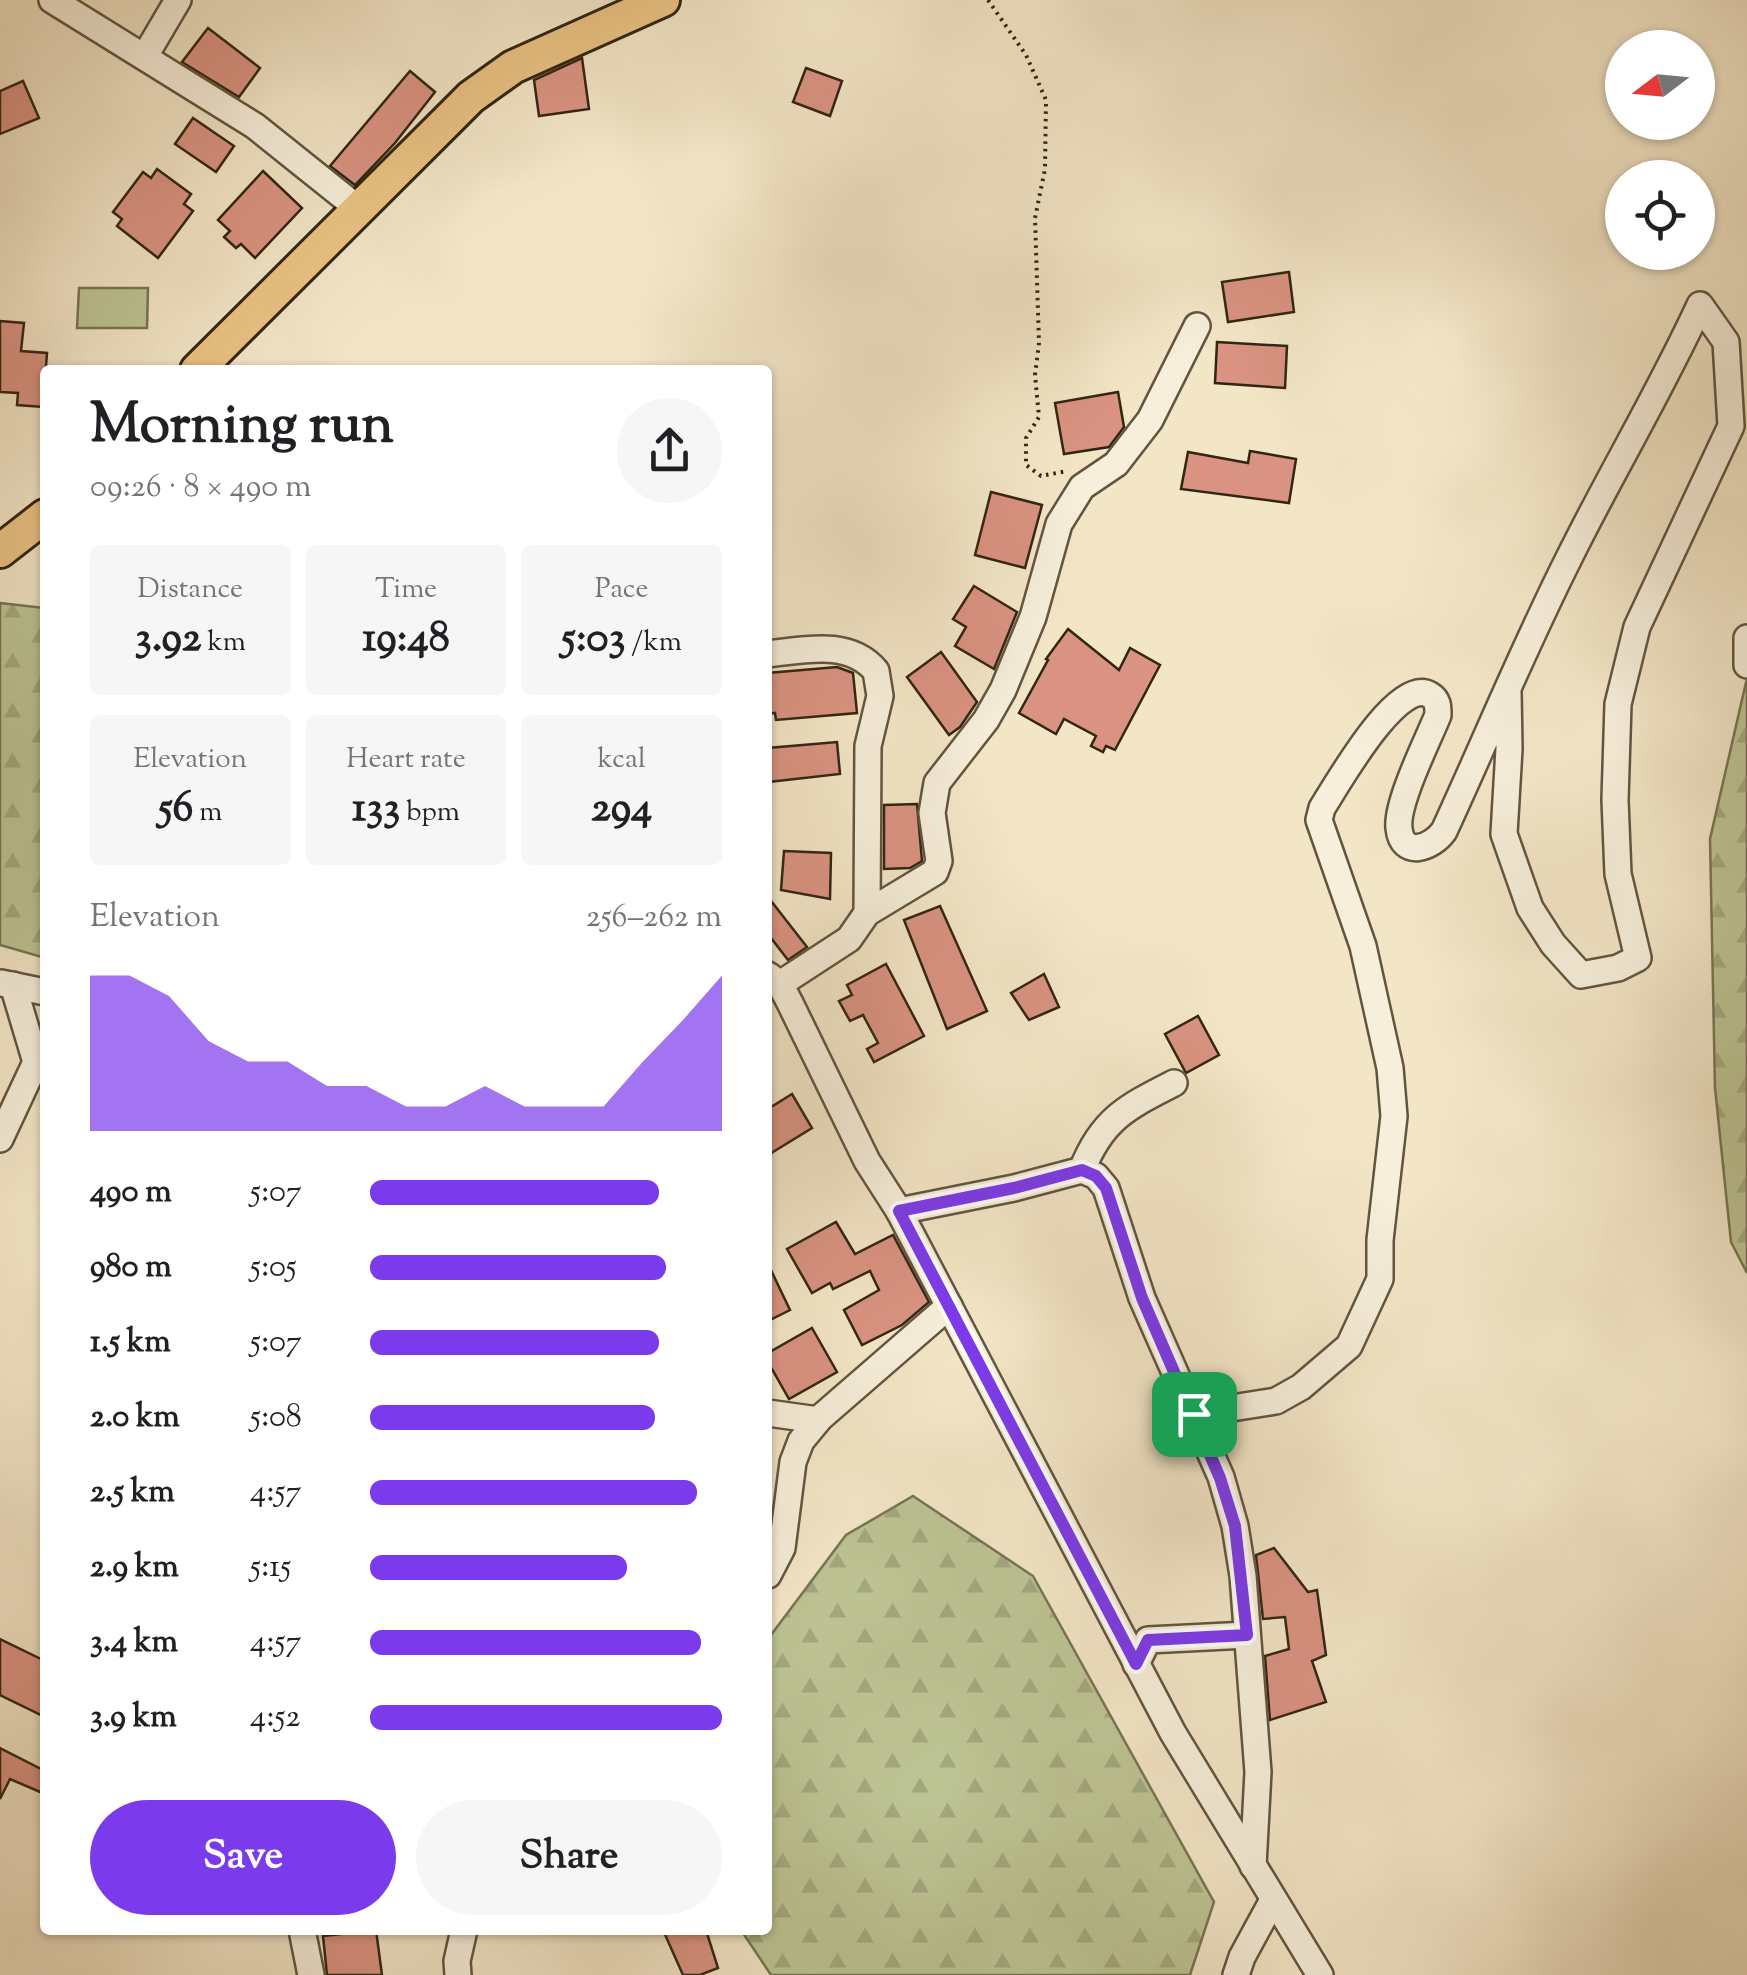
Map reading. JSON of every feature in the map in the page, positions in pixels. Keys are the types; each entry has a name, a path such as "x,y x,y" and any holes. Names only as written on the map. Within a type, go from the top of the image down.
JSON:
{"main road":[{"path":"201,365 492,81 534,55 662,0"},
{"path":"0,551 40,526"}],"street":[{"path":"52,0 255,126 360,210"},
{"path":"146,56 178,0"},
{"path":"1194,1414 1276,1401 1301,1387 1349,1346 1380,1279 1380,1240 1394,1116 1390,1068 1363,946 1318,820 1322,808 1386,714 1410,693 1422,692 1438,704 1438,715 1411,780 1399,828 1404,841 1413,848 1425,849 1437,842 1568,559 1666,377 1700,305 1726,342 1731,426 1637,627 1618,704 1618,874 1638,958 1618,968 1581,975 1553,944 1530,908 1504,834 1510,749 1508,692"},
{"path":"1196,326 1150,420 1116,464 1082,487 1064,514 1032,617 1003,690 986,720 937,783 932,813 939,861 935,872 867,913 848,939 774,979 1136,1664 1225,1824 1320,1975"},
{"path":"1747,638 1747,665"},
{"path":"772,654 840,650 856,654 876,671 880,696 868,746 867,913"},
{"path":"7,984 40,991"},
{"path":"0,1140 40,1057 7,984"},
{"path":"1082,1170 1100,1133 1119,1112 1174,1083"},
{"path":"899,1211 1082,1170 1096,1176 1106,1188 1142,1298 1194,1414 1235,1526 1258,1772 1254,1866"},
{"path":"772,1567 782,1548 793,1462 801,1441 818,1420 948,1306"},
{"path":"772,1414 818,1420"},
{"path":"1136,1664 1148,1640 1247,1635"},
{"path":"1236,1975 1273,1900"},
{"path":"303,1935 311,1975"},
{"path":"458,1975 456,1961 463,1935"}],"path":[{"path":"988,0 1026,55 1046,100 1045,169 1035,218 1039,343 1035,375 1039,416 1026,438 1026,465 1042,476 1078,468"}],"green space":[{"path":"79,288 148,288 147,328 77,328"},
{"path":"0,603 40,607 40,956 0,945"},
{"path":"1747,678 1747,1273 1731,1242 1715,1088 1710,839"},
{"path":"913,1496 1033,1576 1214,1902 1190,1975 771,1975 744,1935 772,1935 772,1634 846,1535"}],"building":[{"path":"208,28 260,68 239,97 182,62"},
{"path":"582,58 589,109 539,116 534,80"},
{"path":"806,68 842,81 830,116 793,102"},
{"path":"410,71 435,92 355,185 330,166"},
{"path":"23,81 39,118 0,134 0,91"},
{"path":"193,118 234,146 216,172 175,144"},
{"path":"157,169 191,194 184,204 193,211 158,258 117,226 122,219 113,212 143,172 151,178"},
{"path":"263,171 302,208 255,258 241,244 236,248 224,237 230,231 218,220"},
{"path":"1289,272 1294,312 1228,322 1222,282"},
{"path":"0,321 24,323 21,351 47,353 46,365 40,365 40,407 17,405 18,393 0,392"},
{"path":"1217,342 1287,346 1285,388 1215,383"},
{"path":"1118,392 1124,427 1109,447 1064,454 1055,403"},
{"path":"1250,451 1296,459 1289,503 1181,489 1188,452 1248,463"},
{"path":"991,492 1042,505 1025,568 975,555"},
{"path":"974,586 1017,612 994,669 955,646 966,627 953,619"},
{"path":"1068,629 1119,670 1130,648 1160,665 1115,750 1106,746 1103,752 1091,746 1096,736 1064,719 1056,734 1019,713 1046,659"},
{"path":"941,652 977,702 960,727 949,735 907,677"},
{"path":"837,667 853,673 857,713 776,720 772,713 772,673"},
{"path":"837,742 840,774 772,782 772,748"},
{"path":"917,804 922,861 910,868 884,869 884,805"},
{"path":"784,851 831,853 830,899 781,890"},
{"path":"772,902 807,947 788,960 772,939"},
{"path":"940,906 987,1011 947,1029 904,920"},
{"path":"886,964 924,1036 874,1062 867,1049 878,1043 863,1015 850,1021 839,1001 852,995 847,985"},
{"path":"1044,974 1059,1007 1029,1020 1011,993"},
{"path":"1198,1016 1219,1055 1186,1073 1165,1034"},
{"path":"792,1094 812,1128 772,1153 772,1106"},
{"path":"836,1222 855,1254 893,1235 929,1302 902,1325 862,1345 844,1310 879,1290 870,1271 833,1289 830,1283 812,1293 787,1249"},
{"path":"772,1272 790,1310 772,1319"},
{"path":"812,1328 837,1372 789,1399 772,1369 772,1351"},
{"path":"1274,1548 1308,1592 1317,1590 1326,1655 1312,1661 1326,1702 1270,1720 1265,1656 1289,1649 1285,1617 1263,1619 1256,1555"},
{"path":"0,1639 40,1659 40,1715 0,1695"},
{"path":"0,1748 40,1768 40,1792 10,1779 0,1799"},
{"path":"377,1935 382,1975 327,1975 323,1936"},
{"path":"665,1935 708,1935 718,1968 700,1975 683,1975"}],"route":[{"path":"1082,1170 1096,1176 1106,1188 1142,1298 1194,1414 1235,1526 1247,1635 1148,1640 1136,1664 899,1211 1082,1170"}]}
